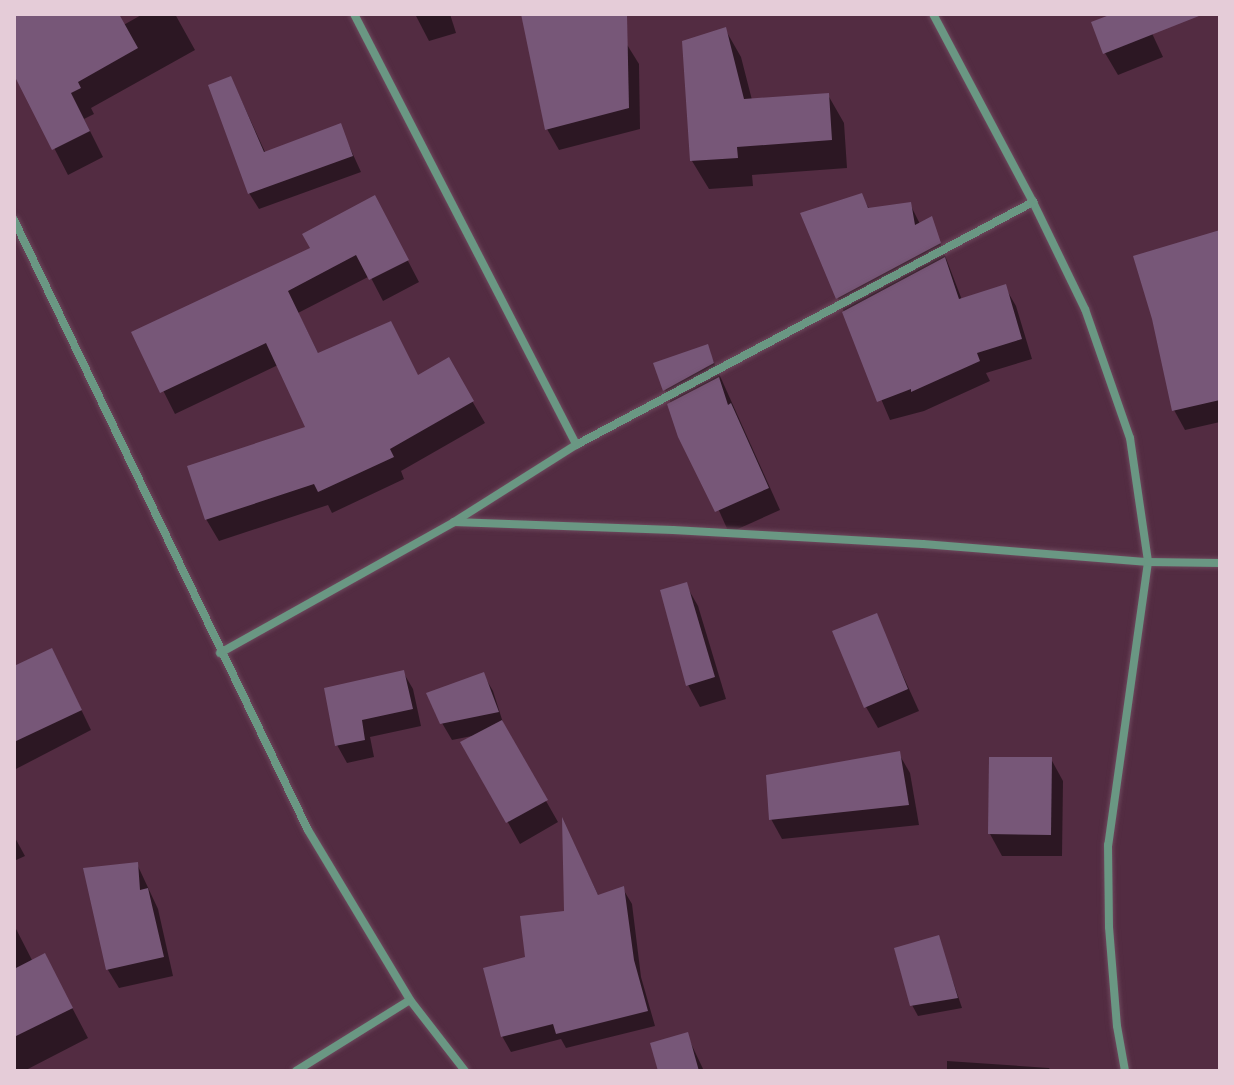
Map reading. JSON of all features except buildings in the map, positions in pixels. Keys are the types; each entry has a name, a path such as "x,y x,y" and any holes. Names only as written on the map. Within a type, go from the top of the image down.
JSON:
{"street":[{"path":"354,14 576,445"},
{"path":"933,14 1033,202 1085,309 1130,438 1148,562 1108,845 1109,927 1117,1026 1125,1071"},
{"path":"220,653 454,522 576,445 1033,202"},
{"path":"14,220 220,653 308,830 410,1000 465,1071"},
{"path":"454,522 907,543 1148,562 1220,563"},
{"path":"296,1071 410,1000"}]}
